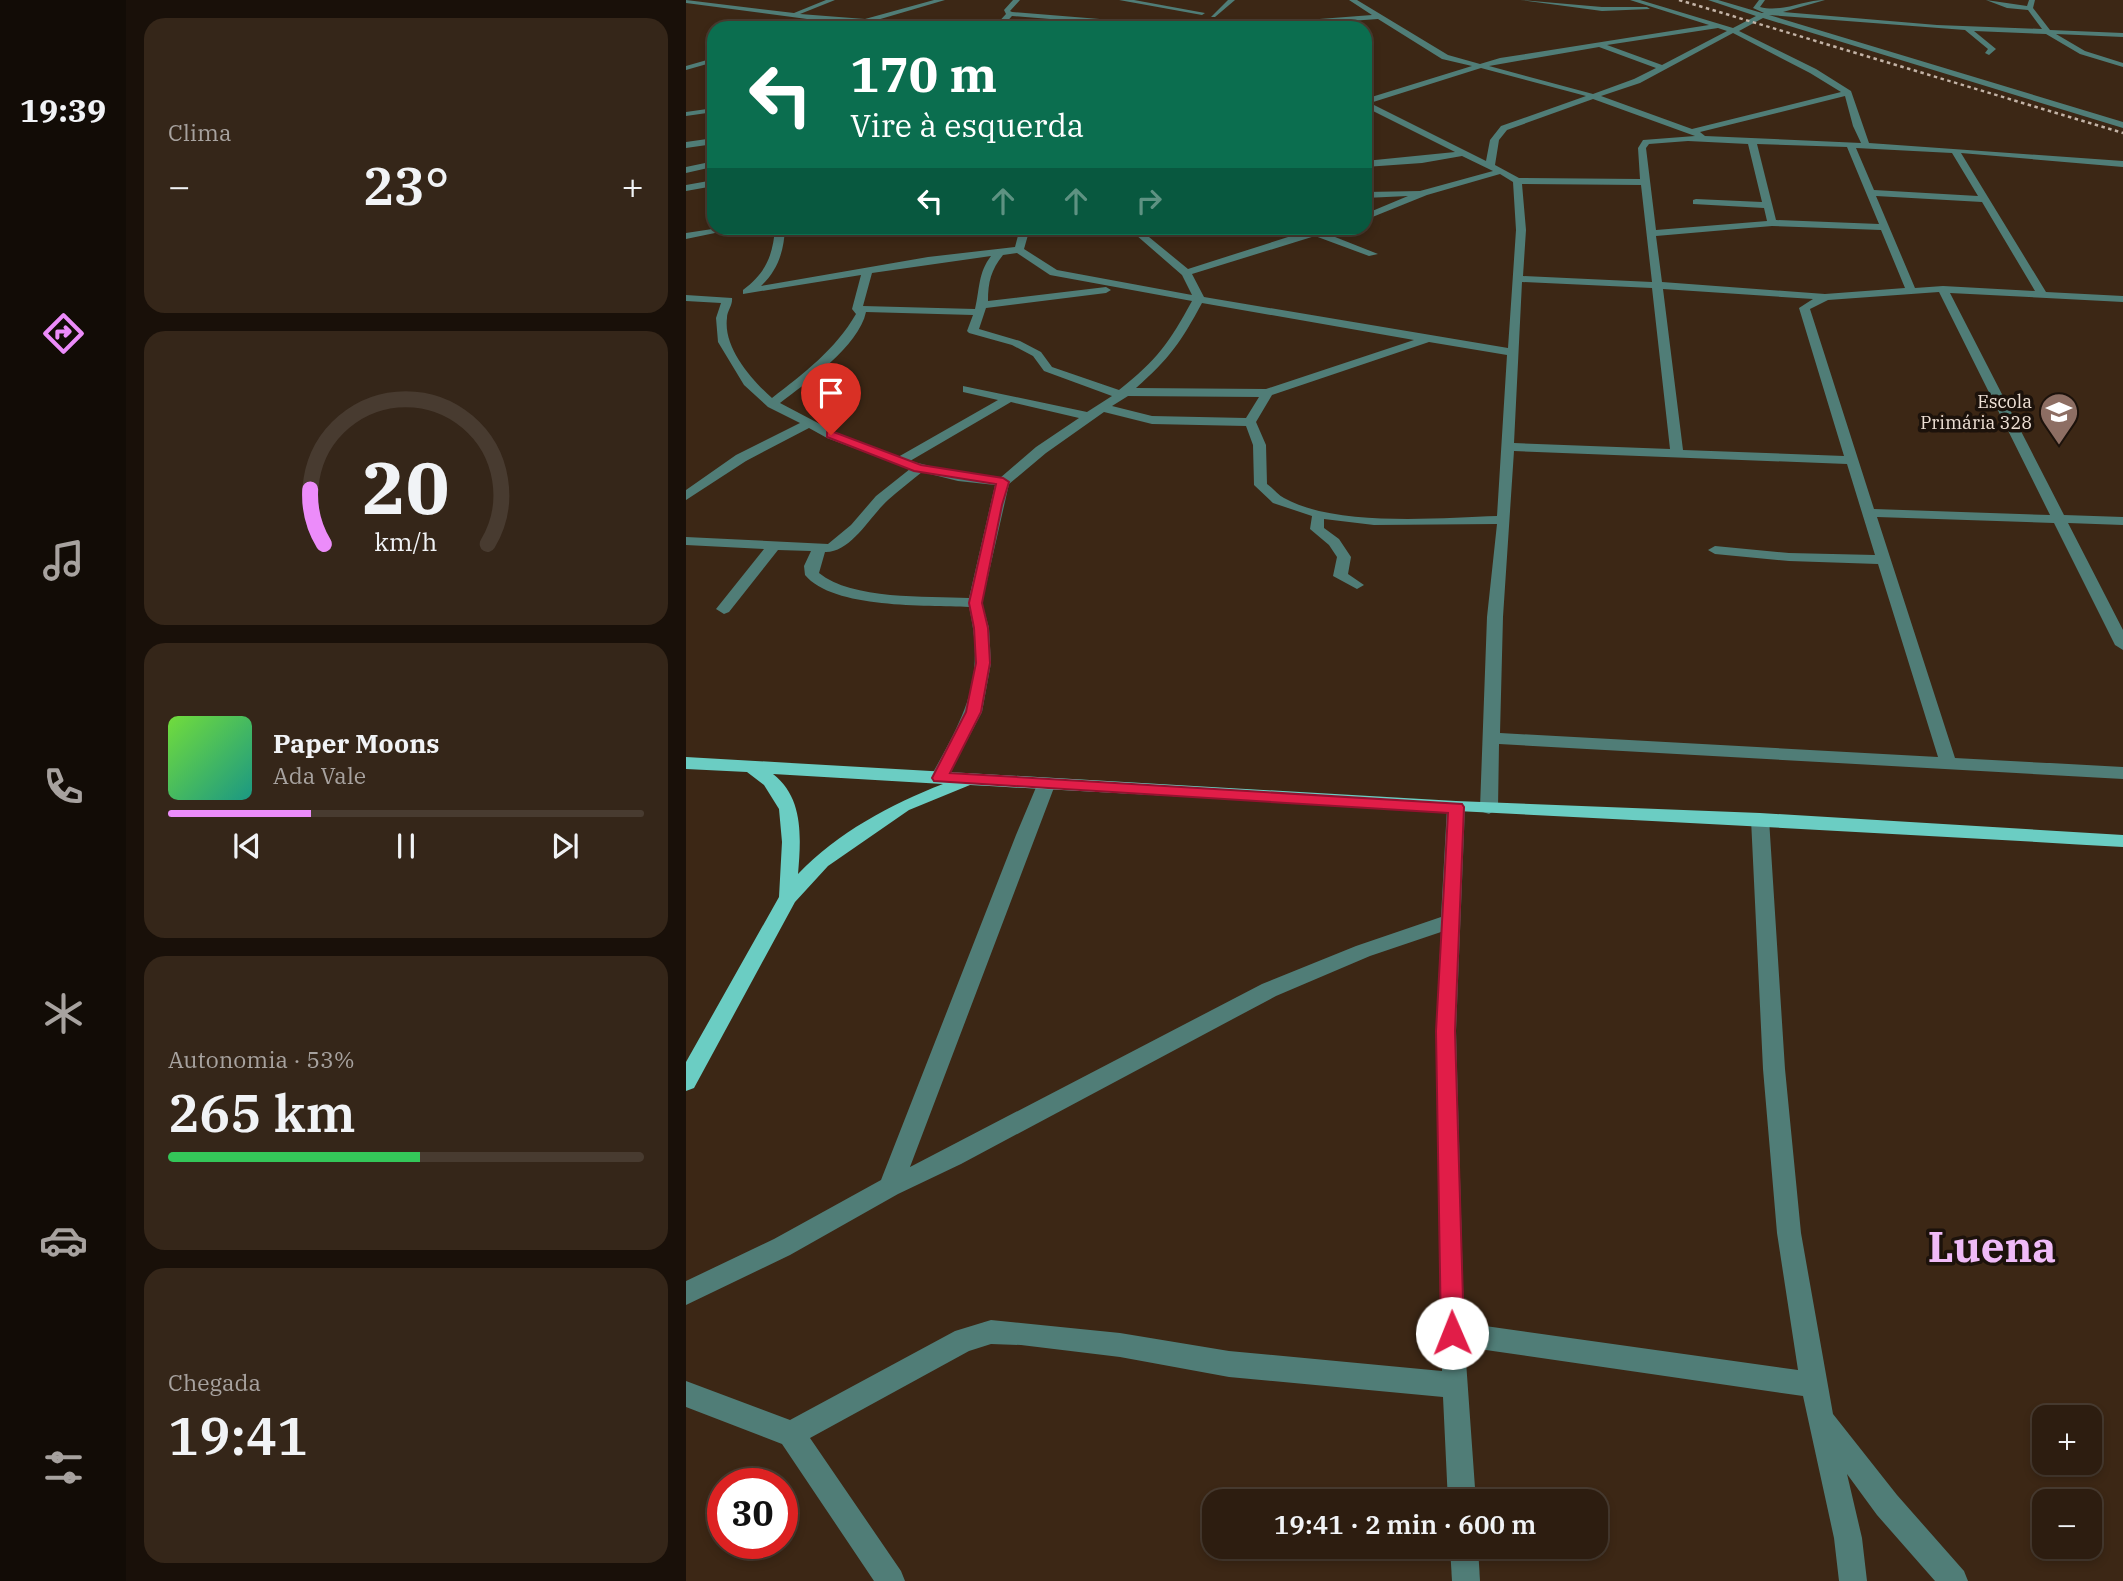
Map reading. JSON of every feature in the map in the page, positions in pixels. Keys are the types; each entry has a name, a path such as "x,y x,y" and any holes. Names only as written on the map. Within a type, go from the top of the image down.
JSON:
{"main road":[{"path":"686,763 1046,785 1456,807 1760,819 2123,841"},
{"path":"751,767 769,777 780,789 788,806 792,830 788,897"},
{"path":"686,1082 788,897 821,861 903,806 969,780"}],"street":[{"path":"790,16 832,0"},
{"path":"863,21 942,0"},
{"path":"1017,0 1006,11 1010,14 1099,21"},
{"path":"1122,0 1170,10 1202,13"},
{"path":"1188,0 1190,5 1210,21"},
{"path":"1214,21 1232,0"},
{"path":"1352,0 1445,57 1595,98 1714,140"},
{"path":"1523,0 1602,9 1661,8"},
{"path":"1633,0 1732,30 1814,71 1848,93 1857,127 1866,145"},
{"path":"1712,0 2123,125"},
{"path":"1762,0 1756,8 1773,13 1966,29 2123,35"},
{"path":"1496,169 1493,139 1496,133 1504,128 1595,98 1664,68 1763,15 1822,0"},
{"path":"1989,0 2007,6 2031,4 2050,33 2089,55 2123,65"},
{"path":"686,1 790,16 849,21"},
{"path":"686,7 701,4"},
{"path":"1002,21 1010,14"},
{"path":"882,21 888,15"},
{"path":"1303,21 1342,16 1379,17"},
{"path":"1341,21 1342,16"},
{"path":"807,17 814,21"},
{"path":"1372,101 1477,66 1539,52 1718,26"},
{"path":"1966,29 1992,49 1989,53"},
{"path":"1596,45 1664,68"},
{"path":"686,68 707,62"},
{"path":"1689,132 1848,93"},
{"path":"1372,107 1517,181 1645,182"},
{"path":"686,114 707,111"},
{"path":"1677,453 1645,182 1642,149 1646,142 1714,140 1866,145 2019,153 2123,164"},
{"path":"1752,141 1772,223"},
{"path":"686,145 707,142"},
{"path":"1850,145 1911,290"},
{"path":"1955,150 2043,295"},
{"path":"1372,164 1422,160 1463,153"},
{"path":"686,170 705,166"},
{"path":"1372,214 1496,169"},
{"path":"1489,808 1495,617 1504,520 1522,213 1517,181"},
{"path":"686,188 707,184"},
{"path":"1372,195 1424,193"},
{"path":"1869,193 1984,199"},
{"path":"1696,202 1768,205"},
{"path":"1651,233 1772,223 1883,227"},
{"path":"686,236 707,232"},
{"path":"686,298 728,300 747,292 761,282 773,268 779,235"},
{"path":"1019,250 1023,235"},
{"path":"1141,235 1186,273 1199,298"},
{"path":"1186,273 1307,235"},
{"path":"1319,235 1373,254"},
{"path":"747,292 928,260 1019,250 1054,273 1316,321 1513,352"},
{"path":"999,253 988,267 983,282 982,309 973,331 1016,343 1037,354 1048,369 1123,394 1267,393 1428,339"},
{"path":"772,404 832,355 859,318 861,314 856,302 864,288 867,272"},
{"path":"1517,279 1656,285 1825,297 1943,289 2123,299"},
{"path":"857,309 982,309 1127,288"},
{"path":"1943,289 2123,645"},
{"path":"1825,297 1804,308 1948,764"},
{"path":"939,778 974,712 983,663 981,628 975,603 1003,482 1041,450 1123,394 1162,359 1174,344 1199,298"},
{"path":"728,300 721,318 724,342 750,385 772,404 808,424 899,462 919,468 1003,482"},
{"path":"967,389 1091,417"},
{"path":"1250,422 1267,393"},
{"path":"899,462 1008,399"},
{"path":"1104,408 1152,420 1250,422"},
{"path":"1250,422 1256,431 1260,448 1260,481 1264,490 1298,509 1360,520 1504,520"},
{"path":"688,493 741,458 808,424"},
{"path":"1508,447 1854,460"},
{"path":"686,541 819,549 836,547 881,499 919,468"},
{"path":"1868,513 2123,521"},
{"path":"1320,515 1317,529 1334,542 1344,557 1340,576 1357,585"},
{"path":"724,609 774,546"},
{"path":"819,549 811,569 812,575 823,584 836,589 887,598 975,603"},
{"path":"1715,550 1789,557 1885,560"},
{"path":"1492,738 2123,773"},
{"path":"890,1187 923,1107 1004,884 1046,785"},
{"path":"1456,807 1449,922 1446,1044 1452,1333 1461,1489"},
{"path":"1760,819 1773,1069 1789,1233 1813,1385 1848,1538 1853,1581"},
{"path":"686,1293 782,1247 890,1187 953,1157 1269,990 1363,951 1449,922"},
{"path":"791,1434 964,1340 991,1332 1120,1345 1243,1366 1454,1385"},
{"path":"1452,1333 1813,1385"},
{"path":"686,1394 791,1434 891,1581"},
{"path":"1822,1418 1887,1505 1954,1581"},
{"path":"1465,1559 1466,1581"}],"railway":[{"path":"1679,0 2123,133"}],"place":[{"name":"Escola Primária 328","path":"2059,446"}],"district":[{"name":"Luena","path":"1992,1247"}],"route":[{"path":"831,435 919,468 958,477 1003,482 988,537 975,603 981,628 983,663 974,712 939,778 1456,807 1446,1031 1452,1333"}]}
